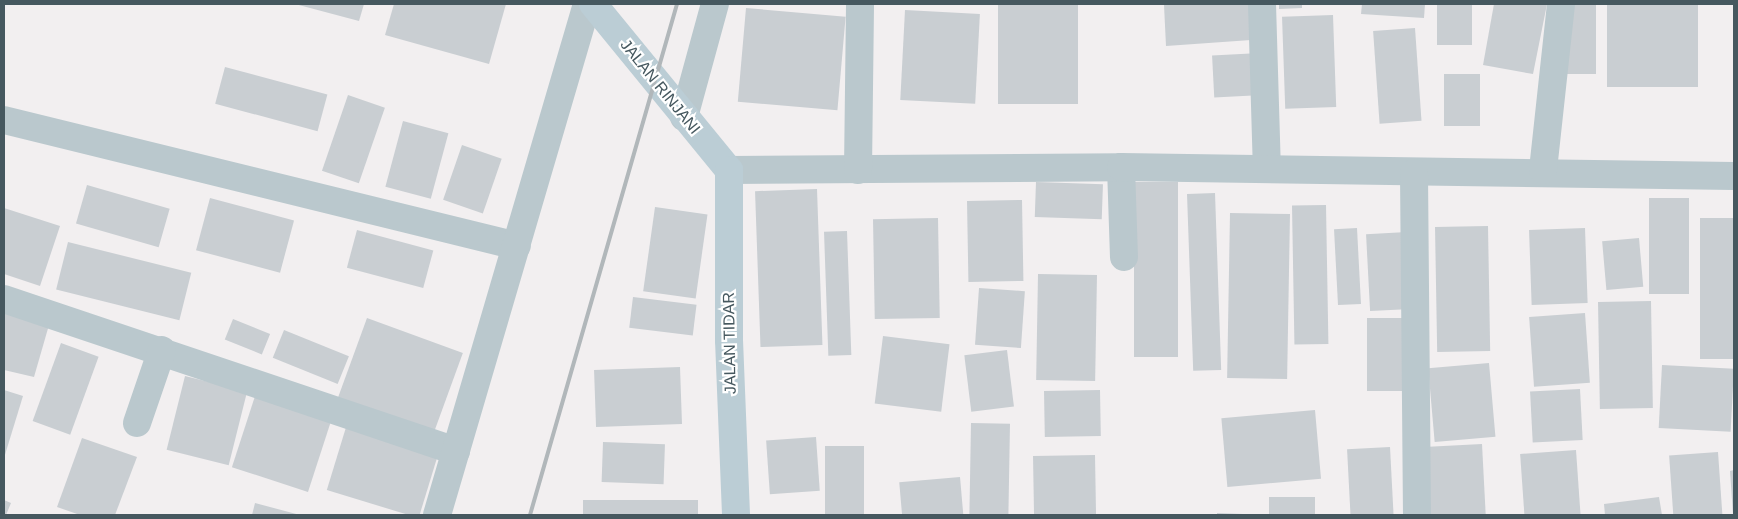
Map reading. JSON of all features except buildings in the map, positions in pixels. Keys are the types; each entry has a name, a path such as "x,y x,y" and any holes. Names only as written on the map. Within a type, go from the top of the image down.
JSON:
{"street":[{"path":"437,515 587,4"},
{"name":"JALAN RINJANI","path":"593,4 729,170"},
{"path":"684,117 716,4"},
{"path":"858,170 860,4"},
{"path":"1262,4 1267,169"},
{"path":"1542,170 1561,4"},
{"path":"4,120 517,246"},
{"path":"1121,167 1124,257"},
{"path":"729,170 1121,167 1414,173 1542,170 1734,176"},
{"name":"JALAN TIDAR","path":"729,170 729,340 736,515"},
{"path":"1414,173 1417,515"},
{"path":"4,300 162,350 456,451"},
{"path":"137,422 162,350"}],"railway":[{"path":"530,515 677,4"}]}
